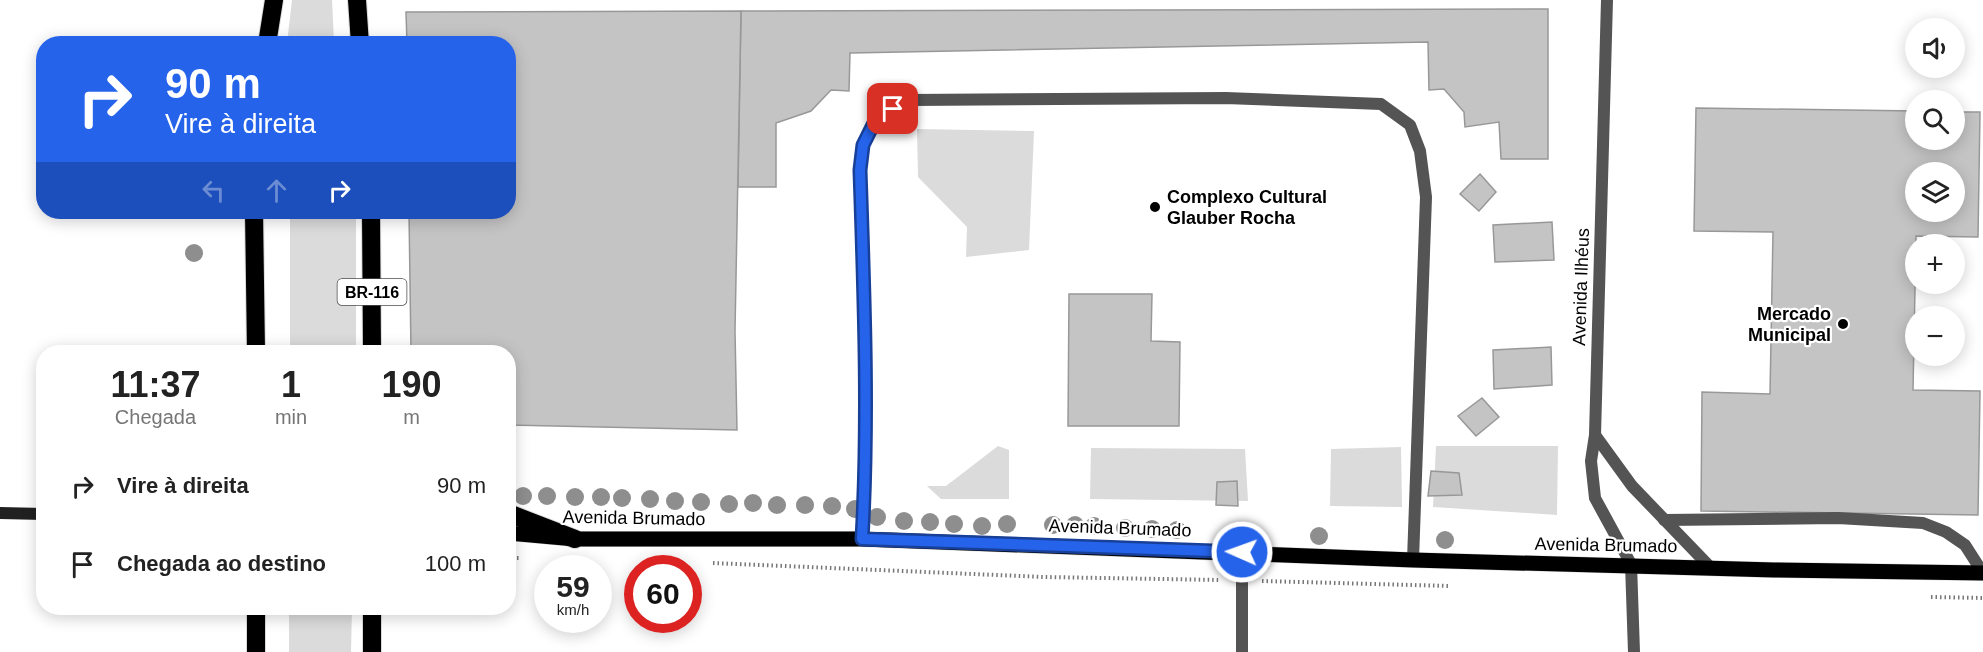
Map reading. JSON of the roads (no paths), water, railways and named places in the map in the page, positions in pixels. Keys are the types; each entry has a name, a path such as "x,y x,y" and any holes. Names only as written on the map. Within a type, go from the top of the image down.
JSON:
{"highway":[{"path":"268,36 274,0"},
{"path":"357,0 359,36"},
{"path":"254,219 256,345"},
{"path":"255,234 259,219"},
{"path":"368,219 372,231"},
{"name":"BR-116","path":"371,219 372,345"},
{"path":"516,516 576,539"},
{"path":"256,615 256,652"},
{"path":"372,615 372,652"}],"main road":[{"path":"0,513 36,514"},
{"name":"Avenida Brumado","path":"516,533 576,539 862,539 1413,560 1983,573"}],"street":[{"name":"Avenida Ilhéus","path":"1607,0 1595,435 1590,461 1595,498 1631,564"},
{"path":"862,539 865,497 864,310 860,170 863,145 877,117 910,100 1238,98 1381,104 1410,125 1420,151 1426,197 1413,560"},
{"path":"1595,435 1622,473 1710,567"},
{"path":"1664,520 1838,518 1923,523 1946,532 1965,545 1983,573"},
{"path":"1242,552 1242,652"},
{"path":"1631,564 1634,652"}],"place":[{"name":"Complexo Cultural Glauber Rocha","path":"1155,207"},
{"name":"Mercado Municipal","path":"1843,324"}]}
